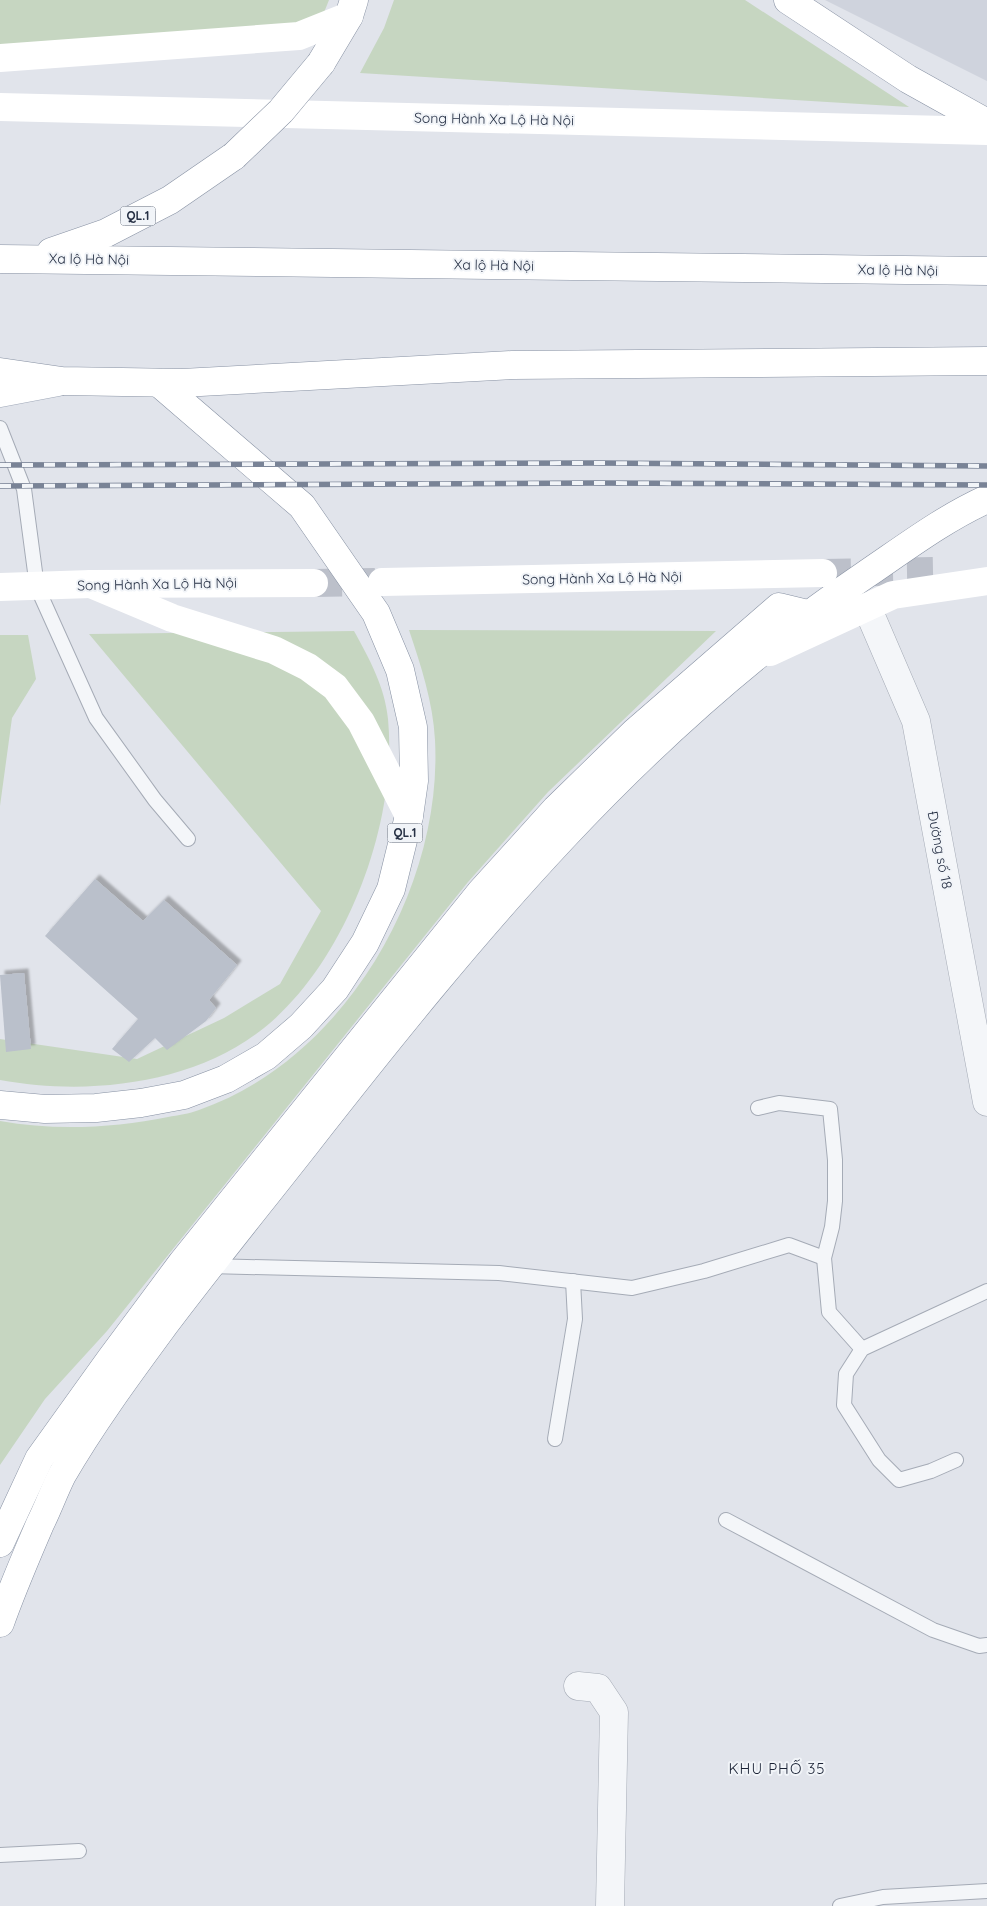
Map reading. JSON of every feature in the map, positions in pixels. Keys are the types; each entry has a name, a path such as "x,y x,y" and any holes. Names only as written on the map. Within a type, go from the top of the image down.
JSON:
{"main road":[{"path":"788,0 908,79 987,123"},
{"path":"0,58 298,36 352,8"},
{"name":"QL.1","path":"33,259 106,233 170,200 234,156 281,111 321,63 352,8"},
{"name":"Song Hành Xa Lộ Hà Nội","path":"0,107 987,131"},
{"name":"Xa lộ Hà Nội","path":"0,259 987,271"},
{"path":"0,372 62,381 159,383 512,365 987,361"},
{"path":"0,393 62,381"},
{"name":"QL.1","path":"0,1105 44,1109 96,1108 141,1103 184,1095 226,1079 266,1056 301,1026 335,989 365,943 391,889 409,816 414,781 413,728 400,670 376,613 302,506 159,383"},
{"path":"0,1623 16,1580 62,1477 125,1378 209,1266 417,1003 497,908 624,775 743,664 808,614 958,512 987,499"},
{"path":"933,571 987,570"},
{"name":"Song Hành Xa Lộ Hà Nội","path":"382,582 823,574"},
{"path":"743,664 893,595 987,581"},
{"name":"Song Hành Xa Lộ Hà Nội","path":"0,587 37,588 91,584 314,583"},
{"path":"91,584 172,618 274,650 314,672 335,687 361,722 409,816"},
{"path":"0,1543 39,1459 110,1360 182,1263 480,894 556,809 635,732 778,607 808,614"}],"street":[{"name":"Đường số 18","path":"867,607 916,721 987,1102"},
{"path":"578,1686 598,1688 614,1712 610,1906"}],"lane":[{"path":"0,428 24,489 37,588 96,718 155,800 188,839"},
{"path":"758,1108 779,1104 830,1109 835,1160 835,1201 832,1227 824,1258 829,1312 862,1349"},
{"path":"209,1266 499,1273 632,1288 704,1271 790,1244 824,1258"},
{"path":"555,1439 575,1319 573,1281"},
{"path":"956,1460 931,1471 899,1480 879,1460 844,1406 846,1374 862,1349 987,1291"},
{"path":"726,1520 933,1630 979,1646 987,1645"},
{"path":"0,1855 79,1851"},
{"path":"840,1906 883,1897 916,1900 987,1891"}],"shaded area":[{"path":"825,0 987,0 987,81"}],"green space":[{"path":"0,0 329,0 323,15 293,29 0,45"},
{"path":"394,0 745,0 909,107 360,73 384,28"},
{"path":"409,630 716,631 548,792 468,882 107,1331 45,1399 0,1465 0,1121 63,1127 106,1126 148,1121 195,1111 251,1086 298,1052 339,1011 374,962 402,910 422,854 433,797 435,740 432,712 426,684"},
{"path":"354,631 376,673 386,707 389,759 384,802 375,845 360,888 342,929 319,966 293,1000 264,1028 236,1047 205,1062 172,1074 103,1086 33,1085 0,1080 0,1039 137,1059 224,1018 280,984 321,911 89,634"},
{"path":"0,635 28,635 36,679 12,718 0,806"}],"building":[{"path":"95,879 143,921 164,900 237,965 209,1000 216,1008 206,1021 167,1050 155,1038 129,1062 112,1049 138,1019 45,936"},
{"path":"24,973 31,1049 6,1052 0,975"}],"tunnel":[{"path":"823,573 933,571"},
{"path":"314,583 375,582"}],"railway":[{"path":"0,465 597,463 987,466"},
{"path":"0,486 595,483 987,485"}],"district":[{"name":"KHU PHỐ 35","path":"777,1769"}]}
